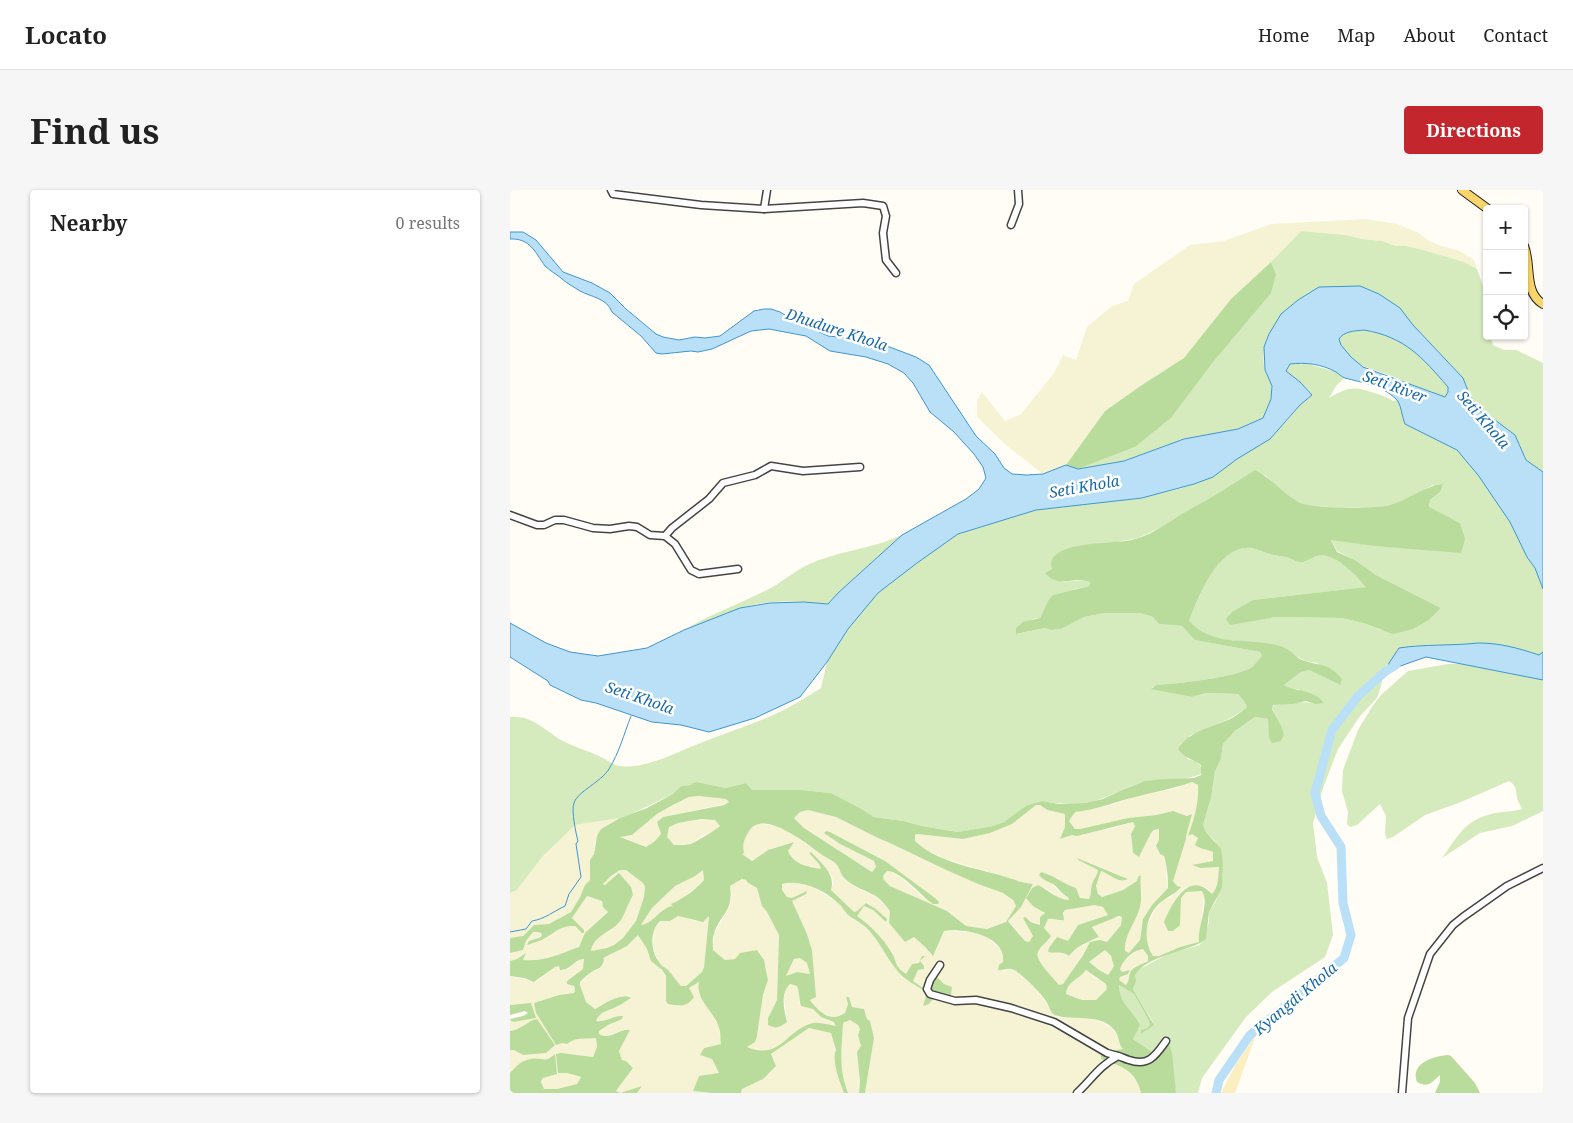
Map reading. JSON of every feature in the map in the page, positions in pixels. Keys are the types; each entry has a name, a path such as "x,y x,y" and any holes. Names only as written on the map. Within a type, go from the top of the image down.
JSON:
{"main road":[{"path":"1462,190 1471,193 1484,205"},
{"path":"1525,250 1529,260 1530,287 1535,298 1543,304"}],"street":[{"path":"611,190 614,194 701,205 764,209 863,203 883,206 886,216 883,233 886,260 896,273"},
{"path":"764,209 767,190"},
{"path":"1011,225 1019,204 1018,190"},
{"path":"665,536 672,528 709,499 723,483 755,475 771,466 803,471 860,467"},
{"path":"510,515 537,525 544,525 555,520 564,520 593,528 629,526 650,535 665,536 675,544 691,570 699,574 738,569"},
{"path":"1402,1093 1408,1018 1430,954 1453,925 1463,917 1507,886 1543,868"},
{"path":"940,965 930,980 927,989 930,994 955,1001 976,1000 1011,1008 1054,1022 1107,1053 1131,1061 1149,1061 1166,1041"},
{"path":"1077,1093 1088,1083 1098,1069 1118,1056"}],"shaded area":[{"path":"1365,219 1397,224 1417,232 1429,241 1460,251 1474,260 1477,269 1464,262 1406,246 1396,246 1382,241 1346,235 1301,231 1231,299 1184,359 1105,411 1066,465 1043,474 1007,446 977,417 977,400 982,392 1005,421 1021,414 1054,373 1063,355 1076,360 1087,327 1112,306 1128,301 1134,284 1190,245 1224,241 1271,224"},
{"path":"1191,782 1198,785 1198,793 1197,808 1189,835 1192,834 1198,838 1205,848 1213,852 1213,861 1192,865 1200,868 1220,867 1218,882 1216,891 1212,894 1207,888 1201,886 1185,888 1179,893 1174,902 1180,916 1181,898 1186,892 1202,891 1204,895 1199,943 1180,947 1159,956 1153,956 1147,944 1145,931 1154,911 1164,899 1171,897 1180,887 1173,881 1186,836 1187,816 1173,811 1128,818 1080,829 1075,829 1069,821 1075,812 1108,806 1134,797 1178,788"},
{"path":"689,797 726,798 729,803 663,817 657,822 661,834 646,847 619,836 632,835 657,814"},
{"path":"1035,805 1065,814 1065,827 1060,839 1072,835 1082,835 1098,830 1111,829 1133,822 1135,826 1131,834 1133,853 1139,857 1151,833 1159,829 1159,840 1156,846 1167,863 1166,876 1168,888 1152,905 1141,928 1140,940 1129,953 1125,951 1125,945 1128,931 1140,907 1142,893 1139,881 1123,890 1102,897 1098,894 1096,886 1101,871 1125,877 1077,858 1098,870 1098,875 1091,888 1091,897 1085,900 1079,898 1078,894 1049,874 1041,872 1061,893 1069,897 1069,900 1058,898 1052,892 1038,885 1030,890 1026,898 1045,913 1040,925 1027,919 1033,936 1029,942 1025,941 1008,921 1017,910 1032,884 946,859 922,848 915,841 915,835 917,834 963,839 990,833 1012,824"},
{"path":"808,810 836,817 944,869 1008,895 1017,906 1006,922 987,929 966,926 947,911 890,886 883,877 887,871 891,871 899,876 926,900 918,886 876,856 830,832 833,839 840,844 874,861 876,867 872,872 804,828 794,818 800,812"},
{"path":"620,818 601,829 595,842 594,854 590,860 590,880 585,885 571,912 549,924 534,925 521,937 510,938 510,893 516,891 543,856 575,825"},
{"path":"715,820 720,826 715,831 700,837 691,844 674,845 666,837 668,827 678,823"},
{"path":"757,823 775,826 790,832 831,860 839,867 843,878 859,889 876,896 890,911 889,923 905,941 914,937 932,956 944,931 970,932 985,935 1000,949 1003,957 1003,971 1015,970 1032,985 1046,1002 1054,1016 1060,1018 1076,1017 1096,1000 1082,1000 1066,994 1066,989 1070,984 1086,970 1097,979 1103,981 1107,984 1107,989 1100,997 1091,1019 1100,1021 1111,1028 1117,1035 1123,1049 1113,1052 1113,1062 1121,1065 1133,1076 1138,1082 1141,1093 865,1093 874,1038 870,1021 867,1019 864,1009 852,1007 846,997 848,1004 845,1013 841,1016 833,1017 819,1012 810,1000 814,982 812,950 792,901 807,892 792,898 787,897 782,890 782,884 795,882 813,887 840,904 845,911 871,932 896,969 914,985 927,992 923,1006 933,999 938,999 948,986 944,984 923,988 913,981 918,970 924,967 920,961 906,974 897,967 893,956 882,940 856,916 864,906 873,910 886,921 886,919 876,909 866,903 853,912 831,890 832,876 811,852 809,853 820,864 821,869 797,863 790,857 787,851 789,843 768,850 751,861 741,854 744,853 742,845 745,837 751,827"},
{"path":"703,869 704,880 681,900 676,911 653,918 647,924 640,926 652,908 675,886"},
{"path":"620,870 626,870 643,883 645,887 644,897 636,921 623,938 614,945 591,951 592,944 600,935 609,932 620,921 633,895 603,883"},
{"path":"742,879 757,888 762,906 773,921 779,935 777,1000 768,1018 787,1022 784,998 786,988 790,984 797,986 801,1006 813,1009 821,1017 834,1022 837,1026 814,1023 774,1049 766,1052 747,1047 757,1036 763,995 768,980 766,967 757,950 735,959 725,960 713,950 714,934 730,906 732,895 730,886"},
{"path":"587,896 602,901 602,904 608,911 584,936 579,947 554,957 537,961 523,960 524,955 510,961 510,953 523,950 526,941 533,932 542,934 527,945 544,939 549,934 569,925 575,926 582,933 572,918"},
{"path":"1095,905 1103,907 1108,915 1078,925 1068,941 1053,953 1062,952 1068,956 1075,948 1099,937 1092,927 1113,918 1122,917 1121,925 1107,942 1090,942 1063,984 1059,985 1037,958 1038,952 1043,946 1045,922 1048,919 1054,918 1061,921 1065,910"},
{"path":"678,916 696,921 709,916 704,966 702,972 686,986 681,986 669,971 660,965 653,946 656,924 660,920"},
{"path":"638,935 666,977 670,1004 679,1007 689,988 700,982 702,998 719,1027 721,1044 704,1048 720,1073 694,1091 712,1093 637,1093 642,1086 620,1093 616,1091 633,1068 626,1061 622,1060 619,1051 630,1030 627,1029 603,1037 599,1034 599,1031 615,1022 613,1017 606,1021 596,1021 603,1012 619,1006 631,998 622,996 595,1009 586,1002 580,983 591,972 598,970 605,956 627,946"},
{"path":"1143,949 1148,956 1148,961 1130,973 1130,981 1126,985 1118,980 1120,977 1128,974 1129,971 1122,972 1120,969 1122,964 1127,958"},
{"path":"1105,950 1113,960 1114,966 1108,975 1089,962"},
{"path":"582,958 585,963 583,969 569,979 575,990 574,993 559,995 534,1003 562,1043 581,1038 596,1038 597,1049 593,1057 574,1055 563,1072 582,1078 577,1084 557,1089 544,1089 541,1082 545,1077 551,1058 547,1060 530,1059 524,1061 510,1073 510,1050 523,1055 546,1053 552,1047 534,1020 517,1030 510,1031 510,1020 515,1022 536,1018 516,1004 510,1005 510,976 536,982 555,967 559,966 560,970 568,969"},
{"path":"800,958 807,963 810,974 797,972 785,977 794,959"},
{"path":"850,1020 858,1025 860,1029 858,1035 861,1046 859,1093 848,1093 844,1083 841,1060 843,1023"},
{"path":"809,1028 831,1033 844,1093 741,1093 742,1089 763,1079 776,1066 771,1054"}],"green space":[{"path":"1301,231 1346,235 1382,241 1396,246 1406,246 1464,262 1477,269 1483,286 1483,340 1491,340 1493,345 1504,350 1516,350 1543,363 1543,472 1526,460 1515,435 1481,412 1470,396 1463,378 1413,325 1400,308 1298,300 1276,322 1264,349 1266,372 1271,384 1272,393 1269,406 1263,418 1238,429 1184,439 1124,461 1078,469 1135,447 1171,418 1276,274 1271,262"},
{"path":"1271,262 1276,274 1271,293 1213,362 1171,418 1135,447 1078,469 1066,465 1105,411 1184,358 1231,299"},
{"path":"1356,306 1421,356 1448,387 1445,398 1397,378 1288,339"},
{"path":"1305,363 1336,372 1344,378 1336,386 1329,398 1346,390 1356,389 1386,397 1393,401 1398,400 1465,448 1543,572 1543,661 1448,650 1389,663 1384,669 1377,698 1360,716 1338,749 1323,788 1313,823 1317,857 1327,883 1333,935 1325,957 1272,992 1246,1017 1202,1078 1198,1093 1176,1093 1173,1075 1161,1044 1152,1052 1133,1039 1137,1028 1119,994 1119,985 1134,994 1150,1025 1153,1022 1133,989 1136,971 1168,954 1200,945 1209,923 1209,912 1216,901 1223,874 1215,841 1206,832 1203,825 1211,798 1215,771 1221,759 1223,744 1235,731 1255,717 1268,719 1269,727 1281,741 1284,735 1272,708 1274,705 1300,702 1315,704 1298,689 1284,685 1301,672 1309,670 1340,685 1317,663 1305,661 1285,648 1215,638 1198,631 1189,621 1204,586 1220,563 1229,554 1240,549 1252,548 1297,562 1307,561 1317,556 1331,557 1344,565 1367,587 1253,600 1230,624 1276,617 1342,618 1381,630 1430,619 1441,608 1376,575 1355,560 1337,551 1331,539 1374,546 1439,550 1460,523 1429,508 1430,500 1440,492 1433,485 1391,505 1332,507 1302,504 1291,499 1265,475 1221,492 1162,527 1138,538 1096,543 1061,582 1085,580 1090,581 1089,586 1075,589 1048,601 1040,618 1033,619 1017,634 1045,628 1051,630 1061,629 1084,617 1105,613 1140,613 1153,617 1159,624 1182,626 1196,640 1260,652 1262,656 1252,667 1245,671 1206,679 1156,685 1151,688 1192,697 1206,693 1238,694 1244,701 1247,707 1240,712 1189,736 1187,759 1195,761 1201,766 1201,774 1182,778 1147,781 1084,803 1038,802 1004,822 993,826 959,832 874,817 831,793 801,790 752,790 746,783 726,788 697,782 681,786 673,794 620,818 575,825 543,856 516,891 510,893 510,717 531,720 561,740 614,764 625,767 655,761 771,716 821,688 827,662 848,629 878,593 958,534 1036,510 1142,498 1179,489 1213,477 1286,422 1300,405 1312,395 1286,371 1290,364"},
{"path":"1255,470 1298,502 1315,506 1343,508 1390,505 1429,487 1443,484 1440,492 1430,500 1429,507 1460,523 1465,539 1461,553 1374,546 1331,540 1337,552 1355,560 1376,575 1441,608 1430,619 1413,629 1393,634 1363,623 1342,618 1276,617 1230,625 1226,619 1232,612 1253,600 1366,587 1344,566 1324,555 1297,562 1252,548 1240,549 1229,554 1220,563 1211,574 1198,598 1189,621 1199,630 1221,639 1258,642 1283,647 1302,660 1329,668 1342,679 1340,685 1309,670 1301,672 1284,685 1311,693 1324,703 1315,704 1306,701 1273,705 1272,709 1282,727 1284,735 1281,741 1272,743 1269,738 1268,719 1255,717 1235,731 1223,744 1221,759 1215,771 1211,798 1203,825 1206,832 1221,849 1223,862 1222,888 1209,912 1206,939 1190,947 1157,958 1140,969 1135,976 1136,981 1133,989 1154,1025 1141,1034 1141,1030 1146,1029 1150,1025 1148,1019 1134,994 1119,985 1123,1001 1140,1025 1133,1039 1152,1052 1157,1046 1169,1043 1172,1053 1176,1093 1141,1093 1139,1085 1127,1070 1101,1059 1101,1055 1104,1052 1123,1049 1117,1034 1111,1027 1104,1022 1088,1018 1054,1015 1044,998 1022,975 1012,969 998,970 999,965 1003,962 1002,953 998,945 991,940 972,932 944,931 933,956 914,937 905,942 889,923 890,911 883,902 874,895 847,881 835,863 796,836 764,823 756,825 749,831 744,842 744,853 742,854 752,861 768,850 794,842 788,851 797,862 821,869 809,853 811,852 830,874 831,890 854,912 866,903 887,919 886,922 873,910 864,906 857,916 882,938 890,949 897,966 906,974 912,964 919,963 922,956 925,956 920,961 924,969 918,970 913,981 923,988 937,977 944,984 952,987 950,1002 933,999 929,1004 923,1006 927,992 899,973 875,938 861,923 848,915 832,898 819,890 804,884 782,884 782,890 787,897 792,898 807,891 806,894 792,901 812,950 816,997 810,1000 825,1015 834,1017 845,1013 848,1004 846,997 849,997 852,1007 864,1009 867,1019 870,1021 874,1038 865,1093 859,1093 860,1081 857,1052 861,1046 858,1035 860,1029 858,1025 850,1020 843,1023 842,1050 843,1074 848,1093 844,1093 838,1077 835,1065 836,1050 831,1033 809,1028 771,1054 776,1066 763,1079 742,1089 741,1093 693,1091 699,1076 719,1073 712,1059 700,1055 704,1048 721,1044 717,1022 700,995 699,982 689,988 694,997 688,1003 679,1006 668,1004 666,1001 666,976 651,961 647,949 638,935 627,946 603,958 601,967 590,973 580,982 586,1002 595,1009 623,996 631,998 602,1013 596,1021 623,1016 622,1019 599,1031 599,1034 603,1036 630,1030 619,1051 622,1060 626,1061 633,1068 616,1091 620,1093 510,1093 510,1073 517,1066 528,1060 546,1059 555,1054 557,1074 543,1078 541,1082 544,1089 557,1089 577,1084 581,1077 567,1073 558,1073 556,1054 593,1057 597,1047 596,1038 577,1039 567,1044 556,1045 536,1013 534,1003 559,995 574,993 574,986 567,984 567,981 583,969 584,959 564,970 560,970 559,966 555,967 534,982 510,976 510,961 526,953 523,960 538,960 579,947 585,933 608,912 603,907 602,901 587,896 572,918 584,930 584,933 575,926 570,926 527,945 529,941 541,937 542,934 539,932 533,932 526,941 523,950 510,953 510,938 523,936 534,925 549,924 571,912 585,885 590,880 590,860 594,854 597,836 601,829 620,818 647,808 673,794 681,786 697,782 726,788 746,783 752,790 801,790 831,793 874,817 958,832 993,826 1004,822 1026,806 1038,802 1059,804 1085,803 1103,799 1145,781 1194,778 1201,775 1201,765 1178,749 1201,730 1230,719 1247,707 1238,694 1206,693 1192,697 1151,689 1156,685 1206,679 1245,671 1252,667 1262,656 1260,652 1195,640 1182,626 1159,624 1153,617 1140,613 1105,613 1084,617 1061,629 1051,630 1045,628 1016,634 1016,628 1023,622 1040,618 1053,595 1089,586 1090,582 1084,580 1056,581 1051,578 1045,573 1052,569 1052,560 1058,553 1069,548 1131,540 1145,536","holes":["1192,782 1198,785 1197,805 1188,836 1192,834 1198,838 1195,845 1213,852 1213,861 1192,865 1200,868 1219,867 1218,881 1212,894 1204,887 1196,885 1182,892 1164,922 1168,931 1173,931 1180,925 1181,898 1186,892 1202,891 1205,902 1199,942 1180,947 1159,956 1153,956 1147,941 1147,925 1153,910 1181,887 1177,886 1173,881 1192,814 1187,816 1173,811 1128,818 1080,829 1075,829 1069,821 1075,812 1098,808","699,796 726,799 729,802 724,805 663,817 657,822 661,834 646,847 620,837 632,835 657,814 689,797","1036,805 1040,805 1047,810 1065,814 1065,827 1060,839 1133,822 1135,826 1131,834 1133,853 1139,857 1151,833 1159,829 1159,840 1156,846 1165,859 1168,888 1152,905 1143,919 1140,940 1129,953 1125,951 1125,945 1140,907 1141,875 1137,881 1123,890 1102,897 1098,894 1096,886 1101,871 1117,879 1128,879 1077,858 1098,870 1092,884 1089,899 1080,898 1076,888 1041,872 1039,875 1055,886 1069,900 1057,897 1038,885 1032,888 1026,898 1033,906 1045,913 1040,917 1040,925 1031,922 1025,917 1023,918 1033,936 1029,942 1025,941 1008,921 1021,907 1033,884 951,862 915,841 915,835 963,839 990,833 1012,824","808,810 836,817 944,869 1003,893 1013,900 1016,906 1006,922 987,929 966,926 947,911 890,886 883,876 887,871 893,872 905,879 933,904 938,904 939,902 885,861 830,832 826,831 824,833 840,844 874,861 876,867 872,872 804,828 794,818 800,812","702,819 715,820 720,826 691,844 674,845 667,837 669,827 678,823","620,870 626,870 643,883 645,887 644,897 636,921 623,938 607,948 591,951 599,937 621,920 633,895 631,887 619,873 605,885 603,884 611,876","703,870 704,880 697,887 671,904 673,907 667,908 649,922 641,925 652,908 675,886","742,879 746,880 757,888 762,906 779,935 777,1000 768,1018 768,1025 778,1027 787,1022 784,997 790,984 797,986 801,1006 813,1009 821,1017 834,1022 836,1026 813,1023 768,1050 747,1047 755,1042 757,1036 763,995 768,980 764,960 757,950 740,953 735,959 725,960 713,950 714,934 730,902 730,886","1095,905 1103,907 1108,915 1078,925 1068,941 1057,937 1048,952 1069,956 1078,947 1099,937 1092,927 1119,916 1122,917 1121,925 1107,942 1100,940 1090,942 1063,984 1059,985 1039,960 1038,952 1051,936 1044,928 1048,919 1064,920 1063,913 1065,910","678,916 703,922 709,916 704,967 702,972 686,986 681,986 656,957 652,941 660,921 670,921","1143,949 1148,956 1148,961 1131,971 1126,985 1119,980 1120,977 1128,974 1130,970 1122,972 1120,969 1126,959","1105,950 1111,956 1114,966 1108,975 1089,962","800,958 807,963 810,974 797,972 786,976 794,959","1086,970 1106,984 1107,989 1096,1000 1082,1000 1066,994 1071,983"]},
{"path":"902,535 828,604 772,602 732,611 684,630 767,590 818,560 879,544"},
{"path":"1448,664 1478,664 1543,673 1543,811 1512,826 1480,833 1442,858 1469,824 1495,813 1522,809 1512,783 1509,781 1425,815 1393,837 1387,839 1385,834 1386,816 1380,804 1357,825 1350,827 1347,824 1348,812 1342,791 1343,770 1358,730 1381,695 1408,671"},
{"path":"531,1003 536,1018 511,1021 510,1019 528,1013 525,1011 510,1015 510,1005"},
{"path":"537,1019 555,1045 546,1053 523,1055 510,1050 510,1031"},
{"path":"1448,1055 1475,1083 1480,1093 1435,1093 1440,1082 1440,1075 1427,1085 1417,1082 1416,1075 1420,1065 1430,1059"},
{"path":"642,1086 637,1093 620,1093"}],"sand":[{"path":"1256,1035 1235,1093 1221,1093 1236,1064"}],"water":[{"path":"510,232 523,232 536,240 563,272 592,283 610,293 656,334 663,337 679,340 720,336 754,311 771,309 828,336 871,340 916,357 929,365 976,436 995,454 1004,468 1012,474 1027,475 1043,474 1066,465 1078,469 1124,461 1184,439 1238,429 1263,418 1271,399 1272,386 1265,370 1264,347 1269,334 1281,314 1298,300 1319,287 1360,286 1379,294 1400,308 1413,325 1463,378 1470,396 1481,412 1515,435 1526,460 1543,472 1543,589 1535,568 1527,557 1510,522 1478,475 1457,450 1405,424 1398,401 1391,394 1372,385 1345,378 1331,369 1319,365 1290,364 1286,371 1312,395 1300,405 1270,439 1237,459 1213,477 1194,484 1142,498 1036,510 958,534 878,593 848,629 827,662 800,697 755,718 709,732 681,725 652,722 596,703 581,700 550,685 548,681 510,657 510,623 546,643 570,652 598,656 647,648 684,630 740,608 770,603 804,602 828,604 902,535 966,499 979,489 986,478 983,467 974,454 954,432 930,412 913,383 904,373 888,364 866,357 830,351 806,336 769,329 751,331 712,349 698,352 656,353 641,336 612,312 610,307 598,298 580,291 548,269 527,243 517,239 510,239","holes":["1364,330 1378,333 1402,343 1430,366 1448,387 1445,397 1363,367 1351,357 1341,345 1339,339 1344,334 1353,331"]},
{"path":"1478,643 1509,646 1539,655 1543,652 1543,680 1426,657 1386,671 1399,648"}],"waterway":[{"name":"Kyangdi Khola","path":"1216,1093 1219,1080 1250,1035 1344,958 1351,935 1343,903 1341,847 1321,816 1315,793 1332,730 1358,696 1386,671 1396,665"},
{"path":"510,932 526,929 532,921 545,917 565,906 569,894 581,877 576,844 578,841 573,816 574,803 580,795 605,774 613,763 631,716"}],"water label":[{"name":"Dhudure Khola","path":"837,329"},
{"name":"Seti River","path":"1395,386"},
{"name":"Seti Khola","path":"1484,419"},
{"name":"Seti Khola","path":"1084,486"},
{"name":"Seti Khola","path":"640,697"}]}
